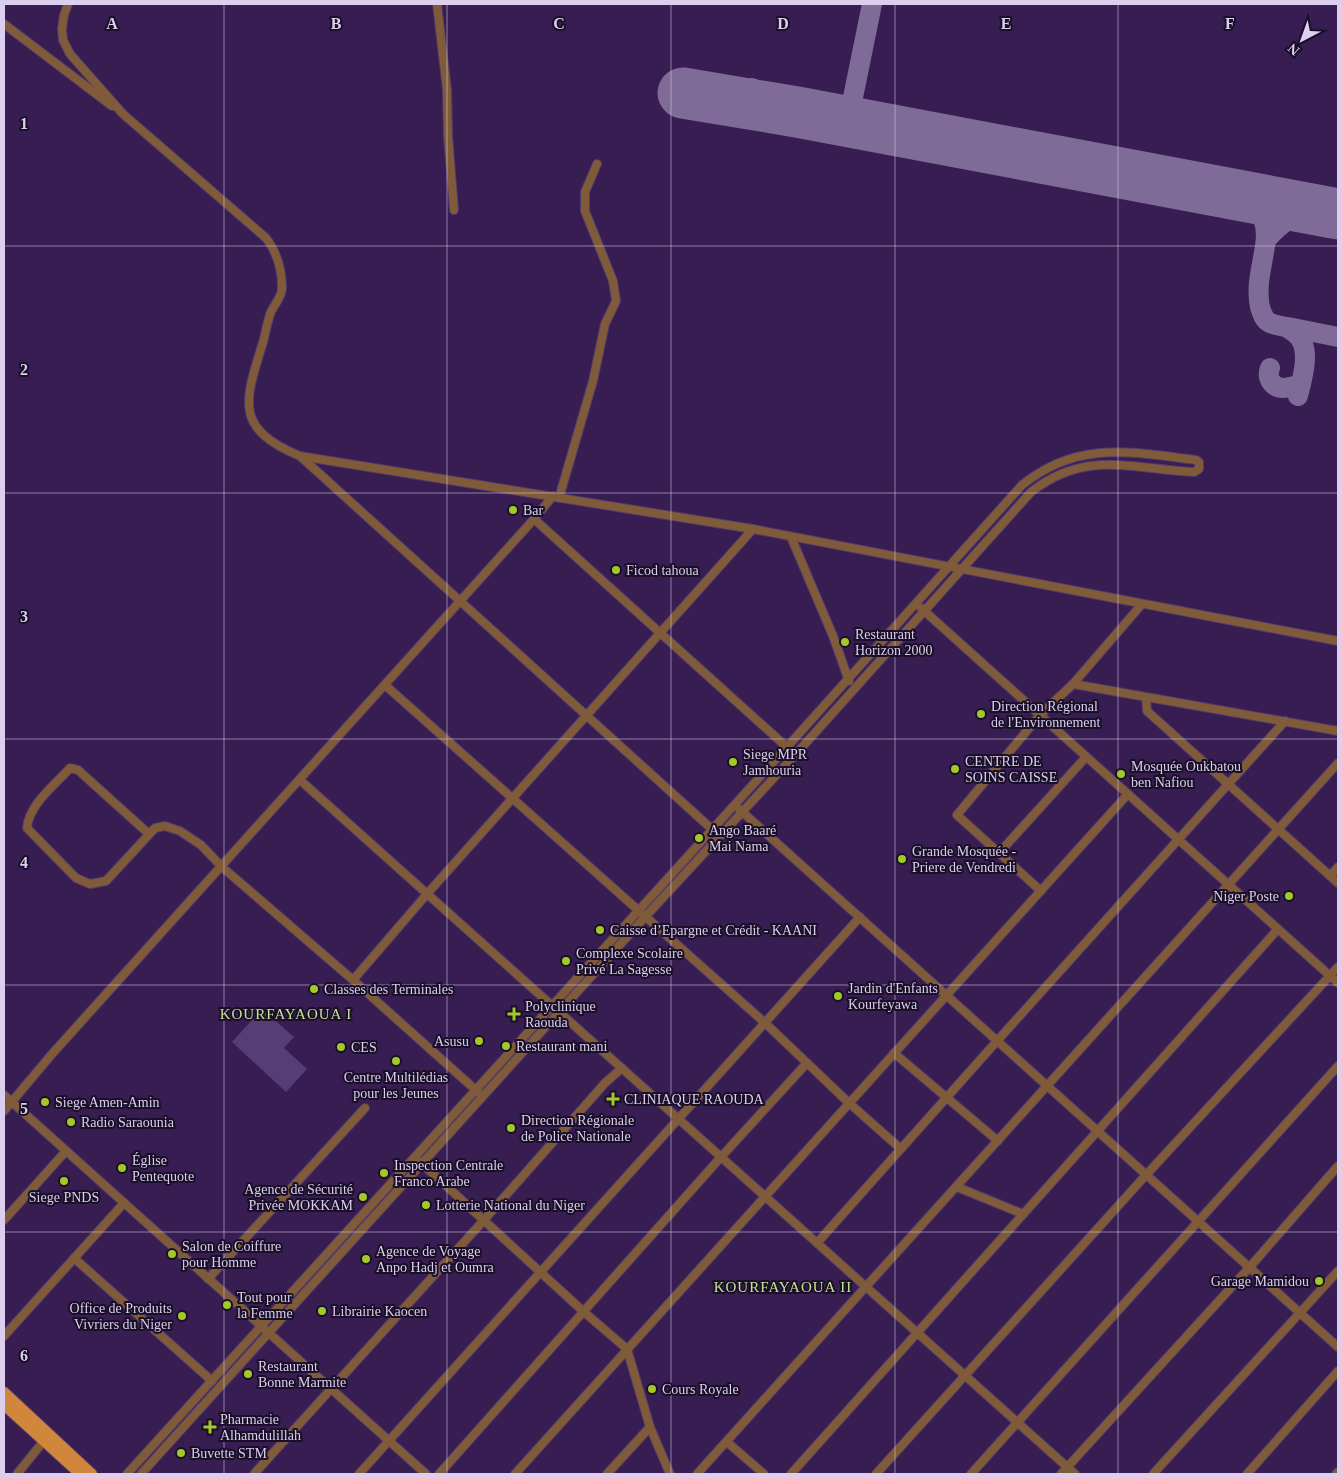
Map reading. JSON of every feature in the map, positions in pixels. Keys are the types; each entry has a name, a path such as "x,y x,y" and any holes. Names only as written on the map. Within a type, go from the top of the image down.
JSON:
{"main road":[{"path":"4,1392 92,1474"},
{"path":"4,1405 80,1474"}],"street":[{"path":"68,4 62,29 63,40 70,54 123,114"},
{"path":"437,4 447,90 448,136 454,210"},
{"path":"4,24 123,114 244,218 274,248 280,271 282,291 271,312 256,363 248,405 254,424 266,438 280,448 300,456 753,529 1338,642"},
{"path":"4,1112 52,1054 534,519 556,497 593,381 605,324 616,301 613,281 585,211 585,192 597,164"},
{"path":"127,1474 734,804 787,748 1022,485 1050,466 1096,452 1126,452 1196,460 1200,464 1199,469 1194,472 1123,464 1099,464 1074,468 1045,481 1031,492 795,755 645,917 141,1474"},
{"path":"300,456 720,836"},
{"path":"534,519 795,755"},
{"path":"353,980 512,798 753,529"},
{"path":"791,537 833,636 852,690"},
{"path":"916,604 1338,983"},
{"path":"1041,891 957,815 1040,715 1073,684 1142,604"},
{"path":"1073,684 1338,731"},
{"path":"385,685 764,1022 900,1149"},
{"path":"1146,697 1147,711 1338,883"},
{"path":"817,1243 1285,722"},
{"path":"999,854 1086,757"},
{"path":"697,1474 1338,763"},
{"path":"149,834 78,770 70,768 36,805 28,820 27,828 76,878 90,884 106,881 155,828 165,826 180,831 201,845 222,867 353,980 483,1097"},
{"path":"300,780 1075,1474"},
{"path":"516,1474 1128,794"},
{"path":"734,804 1338,1347"},
{"path":"1330,876 1338,868"},
{"path":"359,1474 390,1442 860,917"},
{"path":"791,1474 1278,929"},
{"path":"598,954 605,961"},
{"path":"876,1474 1146,1175 1338,967"},
{"path":"894,1053 998,1141"},
{"path":"439,1474 721,1157 807,1064"},
{"path":"971,1474 1338,1066"},
{"path":"254,1474 606,1083 622,1068"},
{"path":"4,1095 426,1474"},
{"path":"208,1279 365,1108"},
{"path":"4,1220 66,1151"},
{"path":"414,1157 627,1349 650,1426 670,1474"},
{"path":"1061,1474 1249,1268 1338,1166"},
{"path":"957,1187 1023,1214"},
{"path":"4,1336 124,1203"},
{"path":"74,1258 212,1381"},
{"path":"1153,1474 1338,1271"},
{"path":"1247,1474 1338,1371"},
{"path":"607,1474 650,1426"},
{"path":"17,1474 43,1442"},
{"path":"727,1442 764,1474"}],"shaded area":[{"path":"262,1009 294,1037 284,1048 307,1069 286,1092 232,1042"}],"taxiway":[{"path":"848,122 872,4"},
{"path":"752,88 783,108 797,112"},
{"path":"726,115 761,107"},
{"path":"1227,194 1248,202 1260,213 1265,226 1266,240 1259,290 1260,307 1262,314 1268,322 1338,337"},
{"path":"1267,239 1288,220 1315,210"},
{"path":"1286,327 1294,332 1303,343 1305,357 1298,396"},
{"path":"1270,368 1269,379 1276,387 1284,388 1301,384"}],"runway":[{"path":"683,93 797,112 1338,214"}],"place":[{"name":"Bar","path":"513,510"},
{"name":"Ficod tahoua","path":"616,570"},
{"name":"Restaurant Horizon 2000","path":"845,642"},
{"name":"Direction Régional de l'Environnement","path":"981,714"},
{"name":"Siege MPR Jamhouria","path":"733,762"},
{"name":"CENTRE DE SOINS CAISSE","path":"955,769"},
{"name":"Mosquée Oukbatou ben Nafiou","path":"1121,774"},
{"name":"Ango Baaré Mai Nama","path":"699,838"},
{"name":"Grande Mosquée - Priere de Vendredi","path":"902,859"},
{"name":"Niger Poste","path":"1289,896"},
{"name":"Caisse d’Epargne et Crédit - KAANI","path":"600,930"},
{"name":"Complexe Scolaire Privé La Sagesse","path":"566,961"},
{"name":"Classes des Terminales","path":"314,989"},
{"name":"Jardin d'Enfants Kourfeyawa","path":"838,996"},
{"name":"Polyclinique Raouda","path":"514,1014"},
{"name":"Asusu","path":"479,1041"},
{"name":"Restaurant mani","path":"506,1046"},
{"name":"CES","path":"341,1047"},
{"name":"Centre Multilédias pour les Jeunes","path":"396,1061"},
{"name":"CLINIAQUE RAOUDA","path":"613,1099"},
{"name":"Siege Amen-Amin","path":"45,1102"},
{"name":"Radio Saraounia","path":"71,1122"},
{"name":"Direction Régionale de Police Nationale","path":"511,1128"},
{"name":"Église Pentequote","path":"122,1168"},
{"name":"Inspection Centrale Franco Arabe","path":"384,1173"},
{"name":"Siege PNDS","path":"64,1181"},
{"name":"Agence de Sécurité Privée MOKKAM","path":"363,1197"},
{"name":"Lotterie National du Niger","path":"426,1205"},
{"name":"Salon de Coiffure pour Homme","path":"172,1254"},
{"name":"Agence de Voyage Anpo Hadj et Oumra","path":"366,1259"},
{"name":"Garage Mamidou","path":"1319,1281"},
{"name":"Tout pour la Femme","path":"227,1305"},
{"name":"Librairie Kaocen","path":"322,1311"},
{"name":"Office de Produits Vivriers du Niger","path":"182,1316"},
{"name":"Restaurant Bonne Marmite","path":"248,1374"},
{"name":"Cours Royale","path":"652,1389"},
{"name":"Pharmacie Alhamdulillah","path":"210,1427"},
{"name":"Buvette STM","path":"181,1453"}],"district":[{"name":"KOURFAYAOUA I","path":"286,1014"},
{"name":"KOURFAYAOUA II","path":"783,1287"}]}
